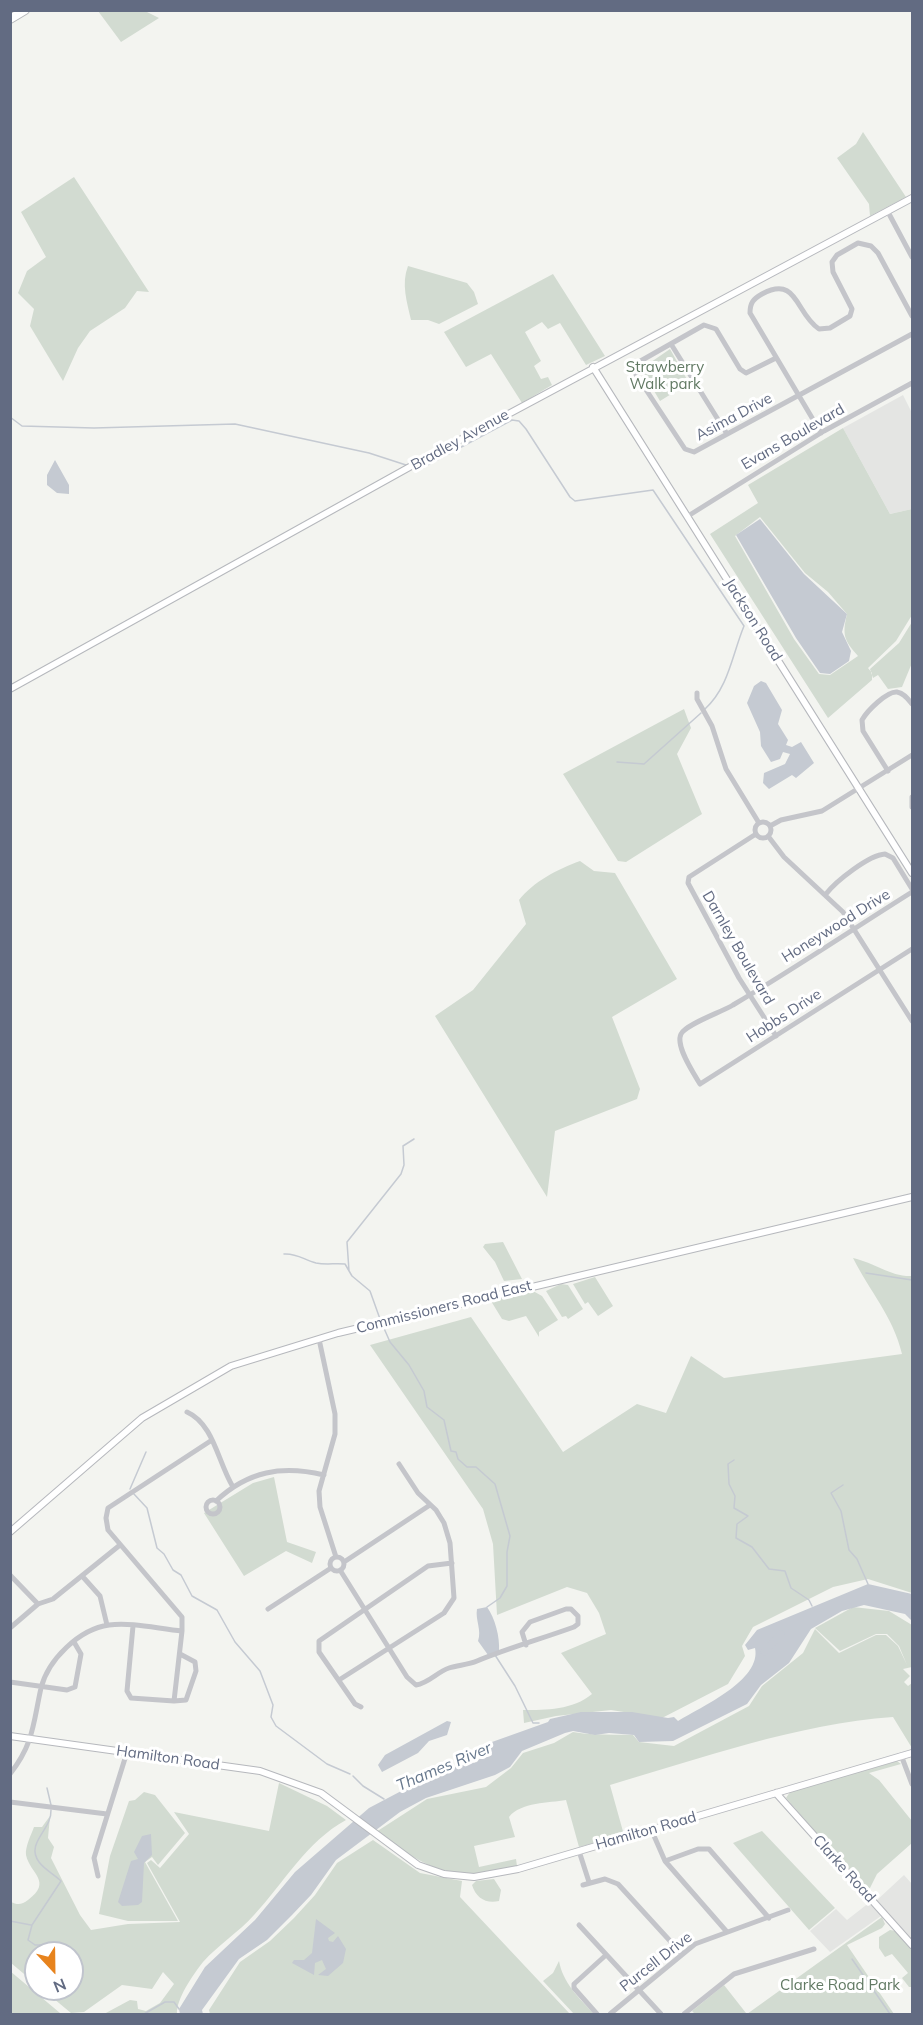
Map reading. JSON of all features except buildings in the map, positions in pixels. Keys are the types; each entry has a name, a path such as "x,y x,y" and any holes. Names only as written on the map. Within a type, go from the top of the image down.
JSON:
{"highway":[{"path":"10,19 25,10"}],"main road":[{"name":"Bradley Avenue","path":"10,689 593,367 912,198"},
{"name":"Jackson Road","path":"593,367 912,873"},
{"name":"Commissioners Road East","path":"10,1534 142,1418 231,1366 276,1350 486,1296 912,1197"},
{"name":"Hamilton Road","path":"10,1737 260,1771 321,1793 418,1865 444,1874 474,1877 508,1872 912,1753"},
{"name":"Clarke Road","path":"776,1793 912,1945"}],"street":[{"path":"888,212 912,256"},
{"path":"820,433 750,313 750,305 754,299 774,288 783,287 790,292 810,324 819,329 830,328 850,316 852,309 833,272 832,262 837,255 858,243 871,246 878,253 912,316"},
{"name":"Asima Drive","path":"776,357 746,373 741,369 716,329 704,325 637,363 635,373 686,449 694,452 912,334"},
{"path":"671,344 727,434"},
{"name":"Evans Boulevard","path":"688,516 820,433 912,383"},
{"path":"888,771 862,731 862,720 891,693 899,692 906,696 912,704"},
{"path":"697,693 697,699 712,726 726,769 759,823"},
{"path":"770,826 781,820 822,811 912,755"},
{"path":"912,797 912,807"},
{"path":"759,823 766,822 770,826"},
{"path":"759,823 756,827 756,834 763,837 768,836"},
{"path":"770,826 768,836 784,857 843,912 912,1021"},
{"name":"Darnley Boulevard","path":"756,834 689,877 688,883 750,995 776,1036"},
{"path":"826,894 835,883 881,854 893,858 912,890"},
{"name":"Honeywood Drive","path":"700,1084 689,1066 680,1036 686,1028 750,995 912,890"},
{"name":"Hobbs Drive","path":"700,1084 912,949"},
{"path":"906,1010 912,1006"},
{"path":"319,1339 335,1416 335,1434 319,1491 320,1508 336,1557 344,1562"},
{"path":"187,1412 198,1417 219,1453 221,1469 233,1487"},
{"path":"174,1701 182,1617 108,1530 106,1518 108,1508 212,1440"},
{"path":"339,1680 444,1613 451,1606 454,1598 450,1543 444,1523 418,1493 399,1464"},
{"path":"216,1501 233,1487 257,1474 280,1469 301,1470 324,1475"},
{"path":"340,1570 344,1562 430,1505"},
{"path":"10,1628 38,1604 53,1599 83,1577 120,1545"},
{"path":"331,1568 331,1560 336,1557"},
{"path":"361,1707 355,1704 319,1652 319,1641 371,1603 428,1566 452,1563"},
{"path":"268,1609 331,1568 340,1570 407,1677 416,1685 448,1668 461,1666 501,1650 525,1645 574,1627 578,1624 578,1616 571,1609 566,1608 530,1622 522,1632 525,1645"},
{"path":"10,1575 38,1604"},
{"path":"83,1577 100,1596 107,1625"},
{"path":"10,1774 32,1739 42,1686 51,1664 74,1642 107,1625 182,1631"},
{"path":"133,1626 127,1691 131,1698 186,1700 196,1671 195,1662 180,1654"},
{"path":"10,1682 67,1690 75,1687 81,1654 74,1642"},
{"path":"98,1876 94,1858 127,1752"},
{"path":"901,1755 912,1785"},
{"path":"10,1802 106,1814"},
{"path":"651,1829 665,1861 727,1932"},
{"path":"665,1861 698,1849 709,1849 769,1918"},
{"path":"579,1851 586,1883 605,1879 618,1884 682,1954"},
{"name":"Purcell Drive","path":"610,2014 695,1944 788,1910"},
{"path":"579,1925 661,2014"},
{"path":"684,2014 734,1974 814,1950"},
{"path":"597,2014 574,1988 574,1984 606,1955"}],"shaded area":[{"path":"903,395 912,413 912,509 890,514 843,428"},
{"path":"55,460 69,485 69,494 57,493 47,485 47,475"},
{"path":"760,519 804,574 847,614 842,632 851,651 849,661 830,674 820,673 796,638 736,535"},
{"path":"761,681 766,683 782,710 778,724 788,740 786,745 792,747 801,742 814,763 796,778 792,775 769,789 763,783 764,773 785,764 790,754 783,752 780,759 771,762 761,746 760,732 747,703 754,686"},
{"path":"868,1584 912,1594 912,1621 905,1614 864,1605 842,1611 811,1629 789,1663 761,1685 747,1704 673,1741 639,1742 634,1735 609,1733 595,1735 573,1731 522,1751 510,1767 495,1775 426,1798 400,1812 336,1860 311,1895 292,1915 267,1940 239,1959 202,2010 203,2014 180,2014 179,2009 205,1967 255,1920 295,1872 369,1808 441,1770 477,1762 492,1742 548,1722 550,1719 581,1712 632,1712 674,1717 678,1721 728,1691 749,1671 755,1660 755,1648 748,1650 745,1645 757,1630"},
{"path":"487,1607 495,1622 499,1646 499,1651 488,1655 478,1641 477,1613 477,1609"},
{"path":"447,1721 451,1722 447,1735 429,1741 418,1753 382,1772 378,1765 385,1755"},
{"path":"151,1834 152,1855 144,1863 142,1902 138,1905 122,1906 118,1902 131,1861 138,1859 134,1852 142,1836"},
{"path":"904,1875 912,1884 912,1941 876,1901"},
{"path":"870,1902 881,1916 830,1952 810,1931 836,1909 847,1920"},
{"path":"316,1919 335,1933 328,1938 329,1941 333,1942 338,1936 346,1949 343,1963 328,1976 318,1975 326,1969 322,1960 315,1963 314,1975 292,1963 294,1960 304,1960 312,1953"}],"green space":[{"path":"98,11 145,11 159,18 121,42"},
{"path":"863,132 906,197 870,216 869,204 837,158 856,144"},
{"path":"74,177 149,292 137,291 125,308 90,331 78,348 63,381 30,326 34,309 18,293 27,271 46,257 21,212"},
{"path":"408,266 467,283 474,292 478,304 439,324 428,320 411,320 405,286"},
{"path":"553,274 605,356 586,365 560,323 548,329 542,322 525,332 541,361 534,366 541,379 548,377 552,385 522,403 491,354 466,367 444,332"},
{"name":"Strawberry Walk park","path":"670,349 689,383 660,401 641,369"},
{"path":"843,428 890,514 912,509 912,615 896,641 868,668 872,673 872,680 828,718 710,534 758,503 748,485","holes":["760,517 805,573 828,592 847,614 845,637 858,656 830,675 819,674 794,639 735,536"]},
{"path":"912,622 912,663 902,687 888,689 878,675 873,678 870,669 899,643"},
{"path":"684,709 691,728 677,754 702,814 626,862 618,861 563,774"},
{"path":"580,861 594,871 615,873 677,979 612,1017 640,1089 637,1099 555,1131 547,1197 435,1016 473,990 526,924 519,900 525,893 546,877"},
{"path":"503,1242 522,1279 504,1281 495,1262 483,1247 485,1244"},
{"path":"853,1258 890,1272 912,1276 912,1593 868,1579 833,1587 753,1627 742,1646 745,1656 728,1684 662,1718 611,1710 556,1716 524,1723 523,1710 568,1706 592,1694 561,1653 606,1634 599,1613 587,1593 567,1587 497,1615 493,1544 483,1509 370,1345 471,1317 563,1452 637,1404 666,1413 691,1356 724,1378 902,1354 887,1316"},
{"path":"595,1277 613,1306 598,1316 588,1302 585,1304 573,1284"},
{"path":"561,1284 568,1285 583,1309 568,1319 566,1316 562,1317 546,1291"},
{"path":"533,1291 542,1296 558,1320 539,1332 539,1337 526,1316 509,1321 502,1319 491,1301"},
{"path":"274,1477 287,1542 316,1552 312,1563 286,1551 244,1576 204,1513 253,1483"},
{"path":"853,1607 889,1611 912,1625 912,1667 903,1669 910,1676 904,1682 908,1686 912,1683 912,1748 893,1717 786,1734 715,1753 610,1785 624,1835 579,1847 566,1800 521,1808 509,1817 515,1837 474,1846 479,1867 516,1859 517,1866 494,1871 457,1873 442,1870 411,1856 376,1832 427,1799 486,1787 511,1768 523,1753 554,1743 573,1732 633,1735 639,1742 674,1746 749,1706 762,1686 803,1653 815,1629 839,1653 876,1635 886,1635 898,1646 907,1665 899,1646 887,1634 876,1634 840,1651 815,1628"},
{"path":"897,1761 901,1764 869,1773 879,1780 912,1821 912,1843 877,1874 868,1892 786,1798 790,1792"},
{"path":"279,1783 327,1806 346,1820 319,1839 254,1915 203,1962 182,1994 177,2014 104,2014 130,2000 137,2001 138,2009 146,2011 160,2003 174,1984 163,1972 152,1989 122,1985 84,2012 71,2013 56,2001 84,2001 84,1941 24,1941 24,1974 11,1963 11,1902 24,1903 39,1888 38,1878 28,1862 26,1848 34,1827 42,1827 50,1816 48,1838 54,1847 51,1858 80,1915 91,1930 128,1924 180,1922 147,1863 151,1860 160,1868 189,1834 174,1812 269,1831"},
{"path":"144,1792 155,1795 185,1833 158,1865 152,1857 145,1862 178,1921 128,1921 99,1914 110,1856 129,1801 135,1800"},
{"path":"762,1831 835,1908 809,1930 733,1843"},
{"path":"373,1840 420,1873 462,1881 460,1897 570,2014 210,2014 209,2010 240,1962 270,1941 294,1918 315,1895 337,1863"},
{"path":"494,1879 501,1890 499,1901 490,1902 482,1899 472,1885 476,1881"},
{"name":"Clarke Road Park","path":"882,1917 885,1924 882,1928 847,1945 894,2014 747,2014"},
{"path":"890,1930 896,1931 912,1950 912,1987 909,1987 902,1978 908,1973 892,1954 885,1957 879,1948 879,1937"},
{"path":"559,1961 568,1983 594,2014 574,2014 543,1981 553,1973"},
{"path":"10,1971 24,1983 24,2001 46,2001 62,2014 11,2014"},
{"path":"724,1985 746,2013 695,2014 692,2011"}],"waterway":[{"path":"10,417 22,426 94,428 235,424 369,453 406,465"},
{"path":"414,468 420,469 512,420 519,421 526,429 570,497 575,501 653,490 744,626 725,681 705,709"},
{"path":"617,762 644,764 701,713"},
{"path":"349,1271 347,1242 401,1174 404,1165 403,1146 414,1139"},
{"path":"284,1254 316,1263 345,1264 352,1276 370,1291 380,1319"},
{"path":"866,1273 912,1280"},
{"path":"383,1326 390,1342 409,1365 424,1391 427,1407 444,1420 451,1451 456,1452 458,1459 467,1467 476,1467 495,1484 510,1536 507,1552 507,1586 500,1598 487,1607"},
{"path":"130,1489 146,1452"},
{"path":"734,1460 728,1464 729,1484 735,1496 734,1508 748,1516 737,1524 736,1538 752,1547 769,1569 785,1571 791,1588 809,1600 812,1606"},
{"path":"843,1485 831,1493 841,1511 849,1550 857,1559 868,1584"},
{"path":"133,1493 147,1508 157,1548 164,1554 173,1570 181,1575 192,1596 217,1610 235,1642 260,1671 273,1705 271,1717 276,1726 327,1764 350,1774"},
{"name":"Thames River","path":"764,1652 781,1634"},
{"path":"495,1655 515,1686 533,1723 539,1723"},
{"path":"353,1776 363,1786 384,1799"},
{"path":"47,1788 51,1805"},
{"path":"29,1941 32,1925 61,1881 41,1865 35,1849 48,1824 51,1810"},
{"path":"10,1921 31,1925"},
{"path":"852,1959 890,2014"},
{"path":"144,2014 165,2002 174,2002 179,2009"}]}
